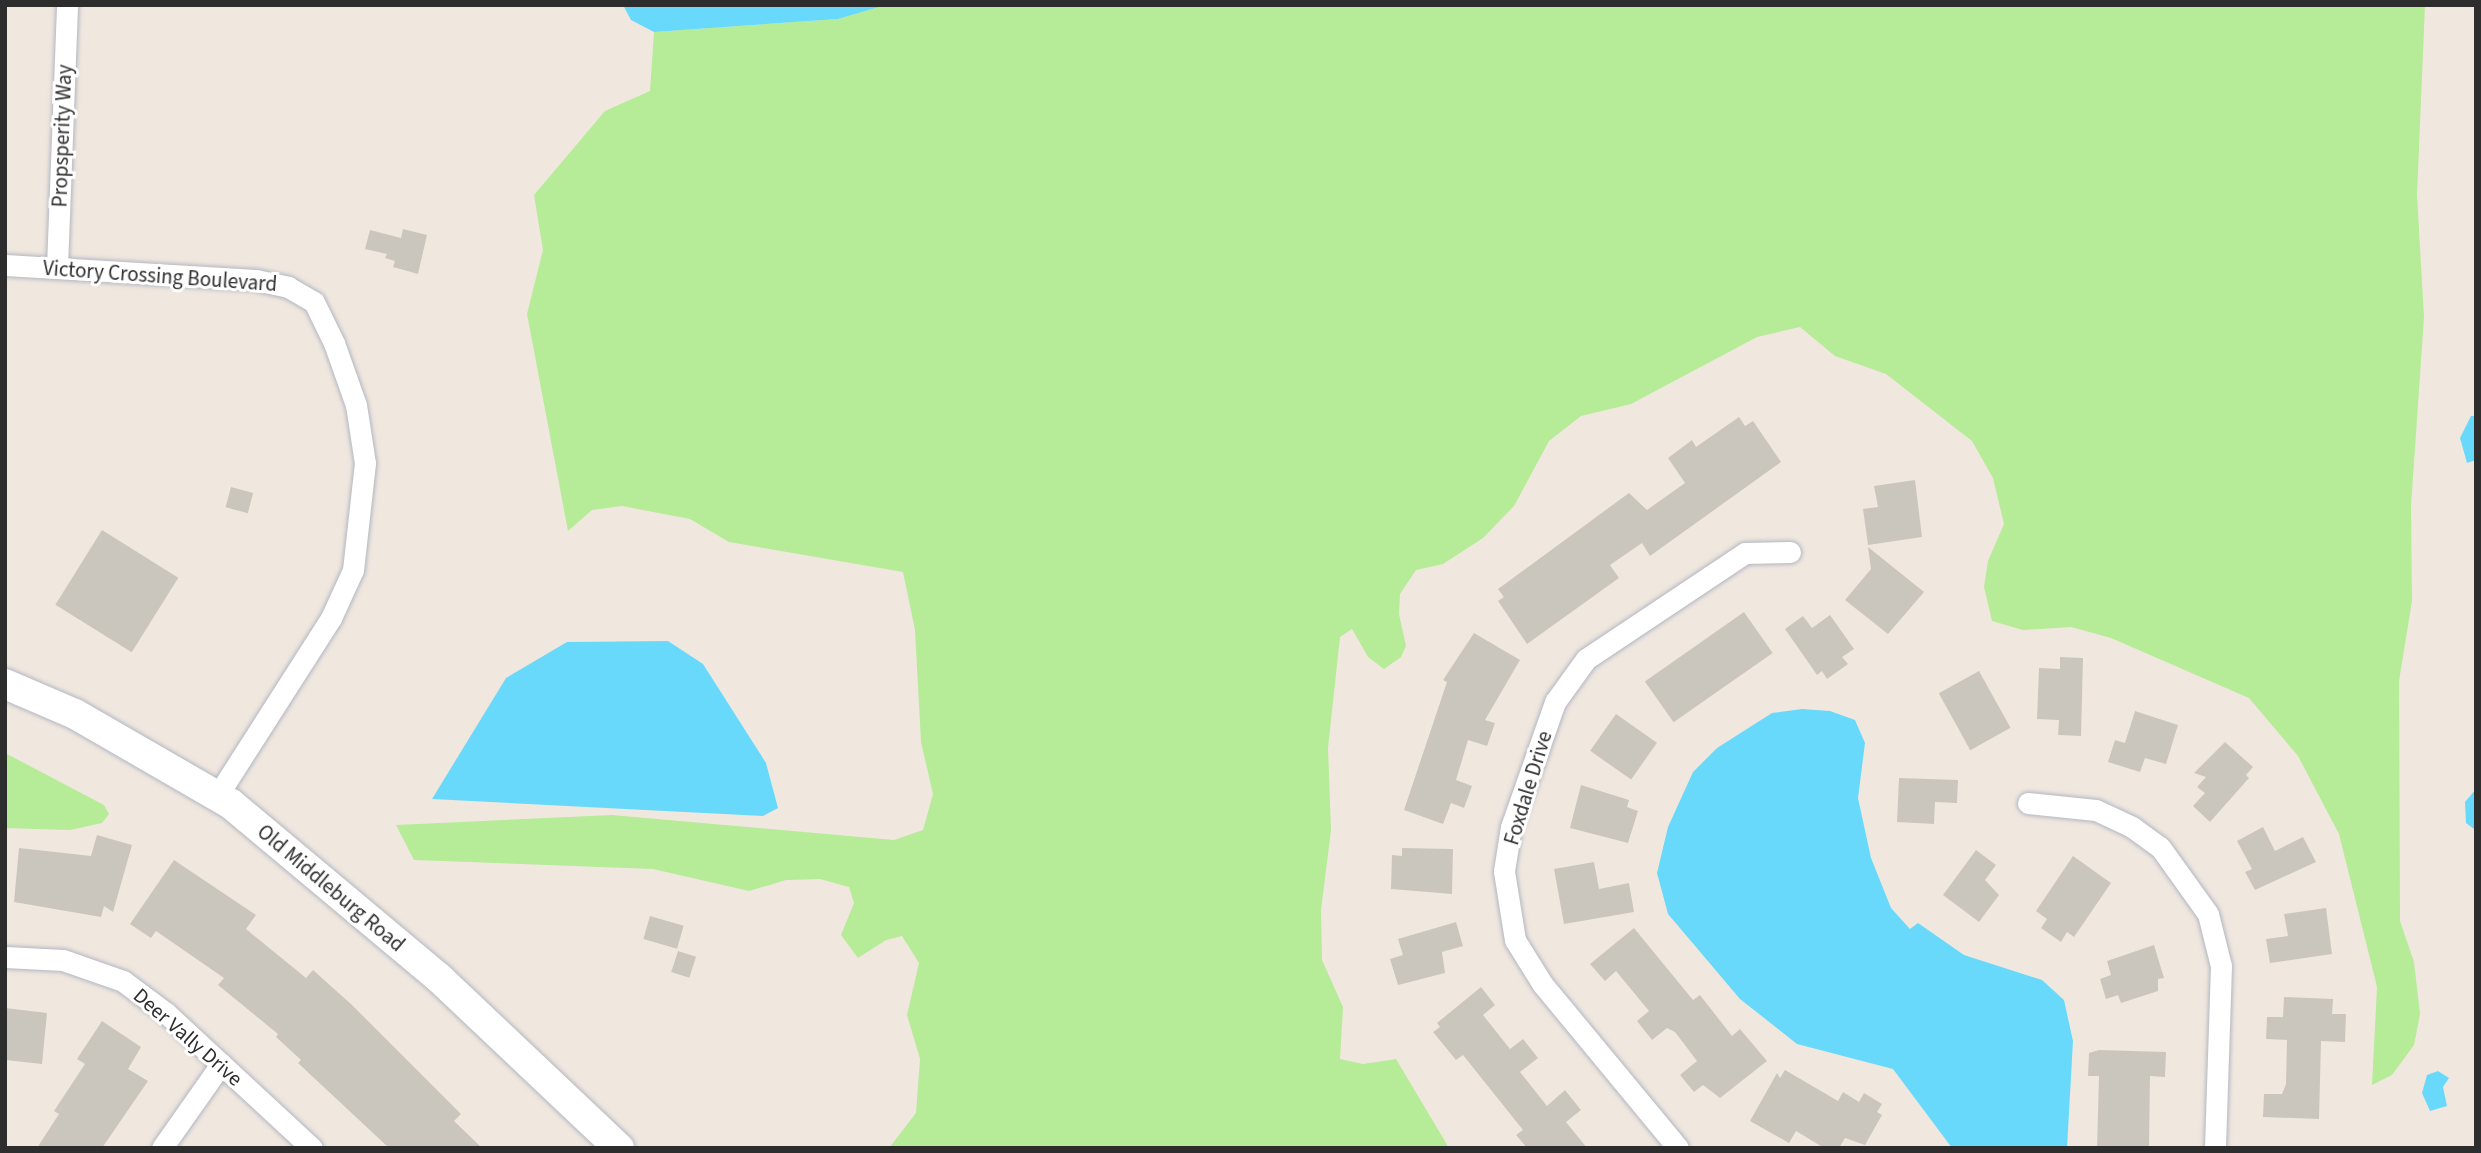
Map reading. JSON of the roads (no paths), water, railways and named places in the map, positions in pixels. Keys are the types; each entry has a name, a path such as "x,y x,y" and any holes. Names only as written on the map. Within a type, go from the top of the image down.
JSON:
{"main road":[{"name":"Old Middleburg Road","path":"5,684 75,714 217,796 439,978 619,1148"}],"street":[{"name":"Propsperity Way","path":"58,267 67,5"},
{"name":"Victory Crossing Boulevard","path":"5,265 256,280 288,286 314,302 334,343 356,405 366,463 353,570 331,618 217,796"},
{"name":"Foxdale Drive","path":"1678,1148 1543,985 1515,940 1504,871 1511,827 1555,702 1586,659 1745,553 1790,552"},
{"path":"2028,803 2096,810 2133,827 2160,847 2208,914 2221,966 2215,1148"},
{"name":"Deer Vally Drive","path":"5,957 63,960 124,981 221,1064 312,1148"},
{"path":"162,1148 221,1064"}],"water":[{"path":"623,5 886,5 838,19 654,32 631,20"},
{"path":"2471,416 2476,416 2476,460 2467,463 2460,438"},
{"path":"668,641 703,664 766,763 778,808 763,816 432,799 506,678 567,642"},
{"path":"1802,709 1830,711 1855,720 1865,743 1858,798 1871,858 1891,908 1910,929 1918,923 1964,955 2042,980 2064,1000 2073,1041 2067,1148 1952,1148 1893,1069 1797,1044 1740,999 1668,914 1657,873 1668,827 1693,772 1717,748 1772,713"},
{"path":"2476,789 2474,829 2466,823 2465,802"},
{"path":"2438,1071 2449,1078 2443,1087 2447,1106 2430,1111 2422,1093 2427,1075"}]}
